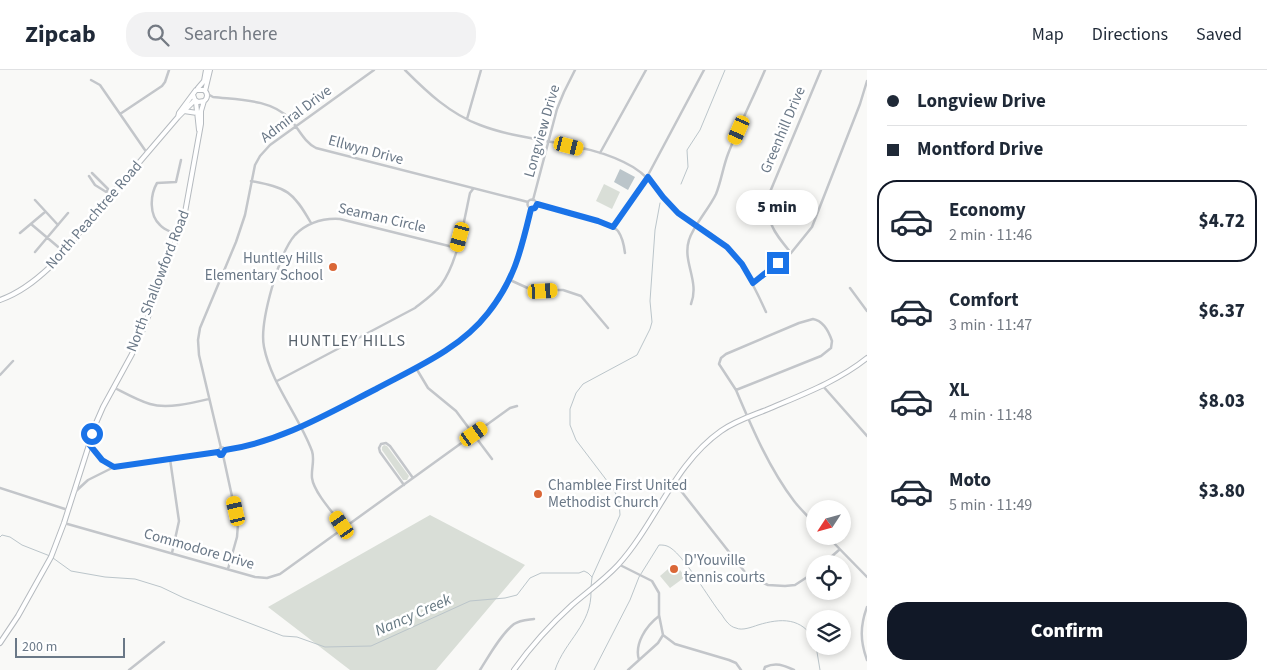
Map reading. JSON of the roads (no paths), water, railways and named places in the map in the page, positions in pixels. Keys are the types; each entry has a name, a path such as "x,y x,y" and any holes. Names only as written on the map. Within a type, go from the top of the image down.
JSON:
{"street":[{"path":"120,114 162,86 169,70"},
{"name":"North Peachtree Road","path":"178,117 185,104 204,81 206,70"},
{"path":"205,100 210,70"},
{"name":"Admiral Drive","path":"221,448 197,345 199,334 239,236 255,165 270,145 374,70"},
{"path":"405,70 444,106 467,120 493,130 600,153 631,166 648,177 678,213 727,247 742,264 766,312"},
{"path":"467,120 481,70"},
{"name":"Longview Drive","path":"533,200 564,92 575,70"},
{"path":"600,153 646,70"},
{"path":"613,227 648,177 704,70"},
{"path":"692,304 694,286 687,247 692,233 716,194 728,155 764,70"},
{"name":"Greenhill Drive","path":"791,253 770,224 768,212 770,192 821,70"},
{"path":"91,80 100,85 147,153"},
{"path":"753,283 791,253 806,236 817,216 867,81"},
{"path":"198,89 206,92"},
{"name":"Ellwyn Drive","path":"206,92 213,97 268,105 279,110 310,145 316,148 528,202"},
{"path":"193,95 195,101 213,97"},
{"name":"North Shallowford Road","path":"0,643 33,591 51,556 64,523 102,406 140,337 178,235 187,205 201,124 201,108 205,100"},
{"name":"North Peachtree Road","path":"0,300 16,294 35,281 64,252 189,104 195,101"},
{"name":"North Shallowford Road","path":"195,101 199,130"},
{"path":"184,111 197,113"},
{"path":"178,235 161,227 154,216 152,202 157,183 173,184 176,182 181,160"},
{"path":"107,192 108,189 90,175 96,185 112,196"},
{"path":"250,181 272,185 288,192 300,204 311,223 296,235 288,247 274,283 266,312 264,346 277,381 313,455 313,482 344,527"},
{"path":"277,381 415,308 441,285 450,269 457,248 470,193 473,189"},
{"path":"35,200 58,225"},
{"path":"531,209 528,207 528,202 533,200 537,204 613,227 623,239 625,253"},
{"path":"218,452 221,448 225,450 259,444 301,428 416,368 451,346 478,324 488,313 510,280 520,254 531,209 535,208 537,204"},
{"path":"20,234 45,212"},
{"path":"35,252 68,213"},
{"name":"Seaman Circle","path":"311,223 323,219 340,219 457,248"},
{"path":"31,224 64,252"},
{"path":"510,280 532,290 563,290 581,296 608,328"},
{"path":"850,288 867,311"},
{"path":"736,390 820,356 834,345 828,331 816,318 775,333 726,354 718,360 736,390 748,418 783,485 794,502 806,515"},
{"path":"514,670 536,642 618,564 697,451 713,436 734,423 850,371 867,358"},
{"path":"0,375 13,361"},
{"path":"416,368 428,388 453,407 492,459"},
{"path":"822,385 867,436"},
{"path":"113,387 142,401 156,405 209,399"},
{"name":"Commodore Drive","path":"64,523 262,578 277,575 510,408 517,406"},
{"path":"404,484 380,452 381,444 386,443 390,446 413,478"},
{"path":"89,444 102,460 114,467"},
{"path":"222,455 225,450"},
{"path":"73,496 88,480 114,467 218,452 222,455 238,524 237,537 228,569"},
{"path":"170,458 179,521 172,553"},
{"path":"674,482 748,576 768,585 785,586 795,584 806,577"},
{"path":"0,488 68,510"},
{"path":"835,545 867,577"},
{"path":"834,555 840,550"},
{"path":"618,564 652,581 660,593 659,616 663,635 675,644 736,663 741,670"},
{"path":"867,607 861,634 862,646 867,660"},
{"path":"639,660 637,646 652,622 659,616"},
{"path":"480,670 514,624 523,620 534,619"},
{"path":"628,670 658,643 663,635"},
{"path":"129,670 164,642"},
{"path":"764,670 765,667 773,664 784,665 794,670"}],"waterway":[{"path":"681,184 688,167 687,150 700,130 725,70"},
{"path":"591,587 592,577 620,515 619,501 614,490 576,440 570,425 570,409 576,393 583,384 637,355 650,329 652,322 650,301 655,230 660,203"},
{"name":"Nancy Creek","path":"0,537 2,535 10,537 22,545 50,556"},
{"name":"Nancy Creek","path":"594,670 630,600 639,577 659,545 667,546 680,557 732,626 744,629 775,621 790,621 806,629"},
{"name":"Nancy Creek","path":"53,558 71,571 105,577 135,579 161,587 184,598 283,636 297,637 325,647 371,646 470,601 517,595 530,578 541,573 579,573 584,571 592,577"},
{"name":"Nancy Creek","path":"555,670 559,659 583,623 590,603 591,591"},
{"name":"Nancy Creek","path":"818,655 820,670"}],"place":[{"name":"Huntley Hills Elementary School","path":"333,267"},
{"name":"Chamblee First United Methodist Church","path":"538,494"},
{"name":"D'Youville tennis courts","path":"674,569"}],"district":[{"name":"HUNTLEY HILLS","path":"347,341"}]}
